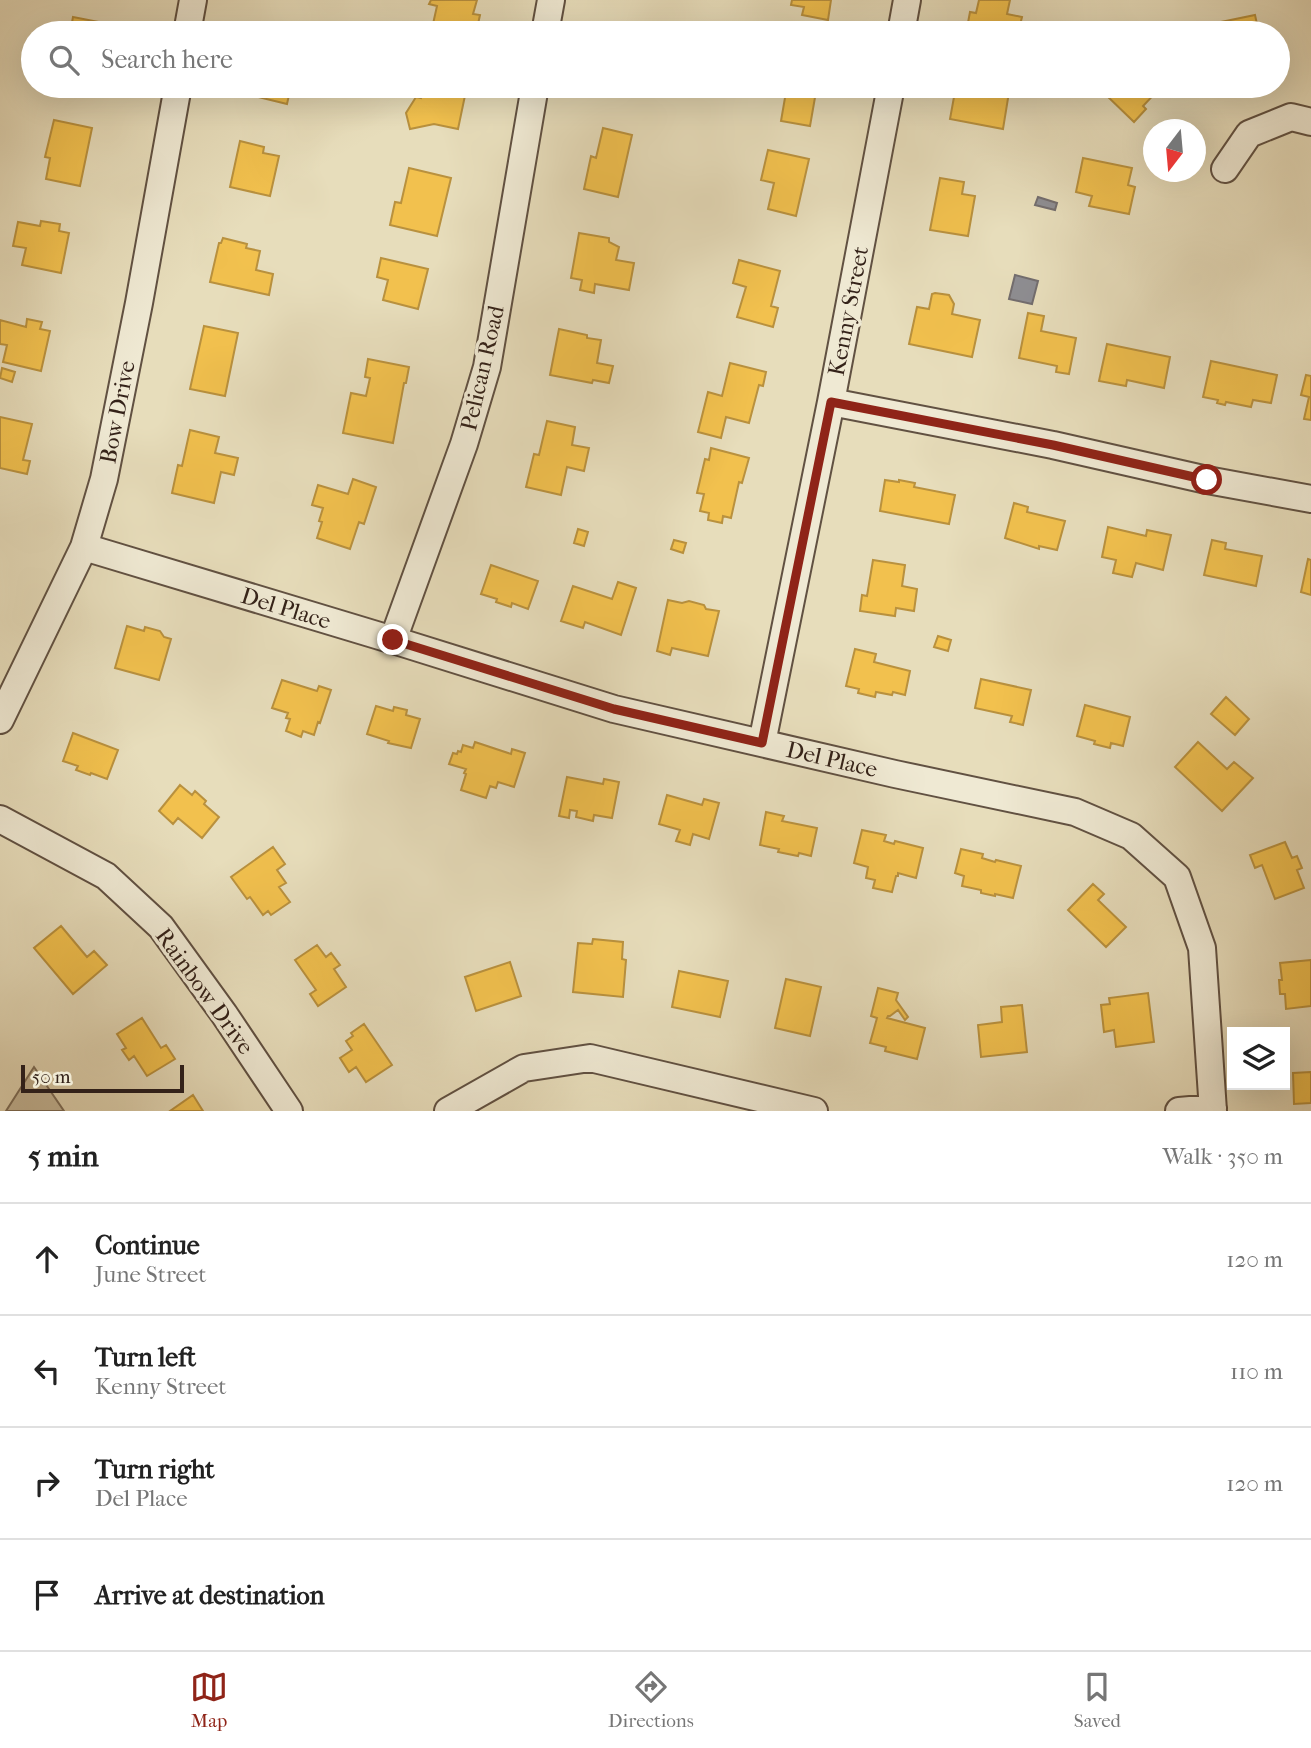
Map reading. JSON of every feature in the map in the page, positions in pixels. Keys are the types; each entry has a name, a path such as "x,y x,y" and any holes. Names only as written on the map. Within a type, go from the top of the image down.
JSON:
{"street":[{"path":"189,21 193,0"},
{"path":"547,21 551,0"},
{"path":"903,21 907,0"},
{"name":"Bow Drive","path":"0,720 84,547 107,466 176,98"},
{"name":"Pelican Road","path":"393,640 464,444 486,367 534,98"},
{"name":"Kenny Street","path":"762,743 889,98"},
{"path":"1225,169 1249,134 1290,117 1311,122"},
{"path":"831,402 1311,499"},
{"name":"Del Place","path":"84,547 614,709 895,774 1075,812 1131,836 1177,877 1202,948 1213,1110"},
{"name":"Rainbow Drive","path":"0,819 106,876 161,927 289,1111"},
{"path":"448,1111 524,1068 590,1058 814,1111"},
{"path":"1179,1111 1213,1110"}],"shaded area":[{"path":"34,1067 64,1111 6,1111"}],"building: Homes":[{"path":"431,0 477,0 473,14 480,15 479,21 434,21 437,6 429,4"},
{"path":"792,0 831,0 828,20 802,15 804,7 791,5"},
{"path":"979,0 1010,0 1007,14 1022,17 1021,21 968,21 970,12 976,13"},
{"path":"1255,15 1256,21 1226,21"},
{"path":"73,17 94,21 72,21"},
{"path":"262,98 288,98 287,104"},
{"path":"415,98 464,98 458,129 434,124 410,129 406,113"},
{"path":"785,98 815,98 810,126 781,121"},
{"path":"954,98 1008,98 1003,129 950,119"},
{"path":"1109,98 1151,98 1143,106 1146,109 1134,122"},
{"path":"54,120 92,128 80,186 46,179 50,158 45,157"},
{"path":"603,128 632,135 618,197 584,189 591,156 596,158"},
{"path":"240,141 264,147 263,153 279,156 270,196 230,187"},
{"path":"768,150 809,159 796,216 768,209 774,183 761,180"},
{"path":"1083,158 1132,168 1128,185 1135,187 1129,214 1089,206 1092,196 1076,192"},
{"path":"409,168 451,178 437,236 390,225 395,202 401,203"},
{"path":"940,178 964,182 962,194 975,196 968,236 930,230"},
{"path":"41,221 60,224 59,231 69,233 61,273 22,265 26,248 13,246 18,222 40,226"},
{"path":"579,233 609,238 609,242 619,247 616,260 634,263 629,290 595,284 594,293 580,290 582,280 571,278"},
{"path":"223,238 247,244 246,248 260,251 256,270 273,274 269,295 210,282 219,243"},
{"path":"381,258 428,269 418,309 383,300 388,280 377,277"},
{"path":"739,260 780,271 771,306 778,308 773,327 737,317 746,287 733,283"},
{"path":"932,294 949,295 954,304 952,314 980,320 972,357 909,344 917,307 929,309"},
{"path":"1028,313 1044,316 1041,331 1076,338 1069,374 1056,372 1057,366 1019,358"},
{"path":"27,319 42,322 40,329 50,331 41,371 3,362 7,345 0,344 0,320 26,327"},
{"path":"204,326 238,333 225,396 190,389"},
{"path":"559,329 601,340 597,363 613,366 609,383 593,380 592,383 550,375"},
{"path":"1107,344 1170,357 1164,388 1127,380 1126,386 1099,381"},
{"path":"368,359 409,367 393,443 343,433 351,393 366,396 370,378 365,377"},
{"path":"1211,361 1277,375 1271,403 1253,400 1251,407 1226,402 1225,405 1217,403 1218,400 1203,397"},
{"path":"730,363 766,372 763,386 759,385 749,423 726,417 721,438 698,432 708,392 722,396"},
{"path":"2,368 15,372 12,382 0,378"},
{"path":"1306,375 1311,376 1311,420 1304,419 1309,397 1301,395"},
{"path":"0,417 32,424 23,460 30,461 27,474 0,468"},
{"path":"547,421 575,427 572,445 589,448 584,471 567,467 561,495 526,487 534,454 539,455"},
{"path":"190,430 219,437 215,453 238,458 234,475 221,472 214,503 172,493 178,465 182,466"},
{"path":"711,448 749,458 742,483 739,482 731,518 723,516 722,523 708,520 709,513 700,511 704,494 697,493 705,459 709,460"},
{"path":"353,479 376,487 364,524 359,522 350,549 317,538 323,508 312,505 318,485 348,494"},
{"path":"885,480 915,483 914,487 955,495 949,524 880,511"},
{"path":"1014,503 1028,507 1027,512 1065,521 1057,550 1039,546 1039,549 1005,538"},
{"path":"1108,527 1146,536 1147,530 1171,535 1163,570 1136,563 1132,577 1113,573 1116,560 1102,557"},
{"path":"578,529 588,532 584,546 574,543"},
{"path":"674,540 686,543 683,553 671,549"},
{"path":"1212,540 1226,543 1225,549 1262,556 1256,586 1204,575"},
{"path":"1308,559 1311,560 1311,595 1301,592"},
{"path":"873,560 905,565 902,586 917,589 914,611 896,608 895,616 860,611 862,595 867,596"},
{"path":"491,565 538,581 528,609 512,603 511,607 481,594"},
{"path":"618,582 636,588 621,635 585,622 583,628 561,621 573,586 612,599"},
{"path":"668,600 682,603 689,601 704,605 706,609 719,611 708,656 672,648 670,655 657,651"},
{"path":"127,626 144,631 145,627 160,631 164,637 171,639 159,680 115,668"},
{"path":"938,636 951,640 948,651 934,647"},
{"path":"855,649 876,654 874,662 910,671 905,695 876,692 875,697 858,693 859,689 846,686"},
{"path":"981,679 1031,690 1023,725 1010,722 1012,716 975,708"},
{"path":"282,680 317,691 319,686 331,690 314,735 303,731 301,737 286,731 290,719 286,718 288,713 272,708"},
{"path":"1226,697 1249,719 1235,735 1211,714"},
{"path":"1085,705 1130,717 1123,746 1111,743 1110,748 1077,736"},
{"path":"376,706 393,711 394,707 407,710 406,715 420,719 411,748 388,743 389,741 367,734"},
{"path":"73,733 118,750 107,779 76,770 78,766 63,761"},
{"path":"475,742 511,754 512,749 525,753 514,787 498,782 496,788 490,786 486,798 461,790 466,769 449,764 453,753 461,752 463,745 473,748"},
{"path":"1198,742 1227,769 1234,762 1253,778 1222,811 1175,767"},
{"path":"567,777 603,784 604,779 619,782 612,818 594,815 593,821 576,817 577,811 570,810 569,818 559,816"},
{"path":"180,785 192,795 195,791 206,801 204,804 219,817 202,838 178,818 173,824 159,811"},
{"path":"667,795 702,805 704,799 719,803 709,839 693,834 690,845 676,841 680,830 659,824"},
{"path":"766,812 784,816 782,821 817,828 811,856 778,852 779,849 760,845"},
{"path":"862,830 886,835 884,841 894,844 895,841 923,848 916,878 898,873 892,892 873,888 875,880 866,878 868,867 854,863"},
{"path":"1285,842 1292,858 1297,856 1302,868 1297,870 1304,888 1275,899 1262,865 1255,868 1250,855"},
{"path":"273,847 285,864 277,870 286,883 279,887 290,902 271,915 268,911 263,915 231,877"},
{"path":"961,849 983,854 982,858 995,862 996,860 1021,866 1013,898 981,893 981,890 962,886 964,876 955,873"},
{"path":"1093,884 1104,894 1098,900 1126,927 1106,947 1068,910"},
{"path":"61,926 87,957 94,951 107,965 73,994 34,948"},
{"path":"593,939 623,942 622,959 626,960 623,997 573,992 578,943 592,944"},
{"path":"317,945 326,957 331,953 340,965 334,969 346,987 318,1006 310,994 316,990 295,960"},
{"path":"1311,960 1311,1006 1286,1009 1285,994 1280,994 1280,963"},
{"path":"510,962 521,996 476,1011 465,977"},
{"path":"679,971 728,981 720,1017 672,1007"},
{"path":"786,979 821,987 810,1036 775,1028"},
{"path":"878,988 898,993 896,1000 908,1017 905,1020 898,1010 887,1018 925,1028 917,1059 885,1051 886,1047 870,1043 877,1018 871,1016"},
{"path":"1148,993 1154,1042 1116,1047 1114,1030 1104,1032 1101,1005 1110,1004 1109,998"},
{"path":"1022,1005 1027,1052 981,1057 978,1025 1002,1022 1001,1007"},
{"path":"142,1018 161,1048 166,1045 175,1059 147,1076 134,1056 129,1060 122,1050 126,1048 117,1034"},
{"path":"364,1024 392,1065 366,1082 356,1067 349,1072 340,1058 352,1050 346,1041 353,1036 351,1033"},
{"path":"1311,1072 1311,1103 1294,1104 1293,1073"},
{"path":"193,1095 203,1111 170,1111"}],"building: Industry":[{"path":"1038,197 1057,203 1055,210 1035,205"},
{"path":"1015,275 1038,281 1032,304 1009,299"}],"route":[{"path":"393,640 614,709 762,743 831,402 1053,445 1207,480"}]}
